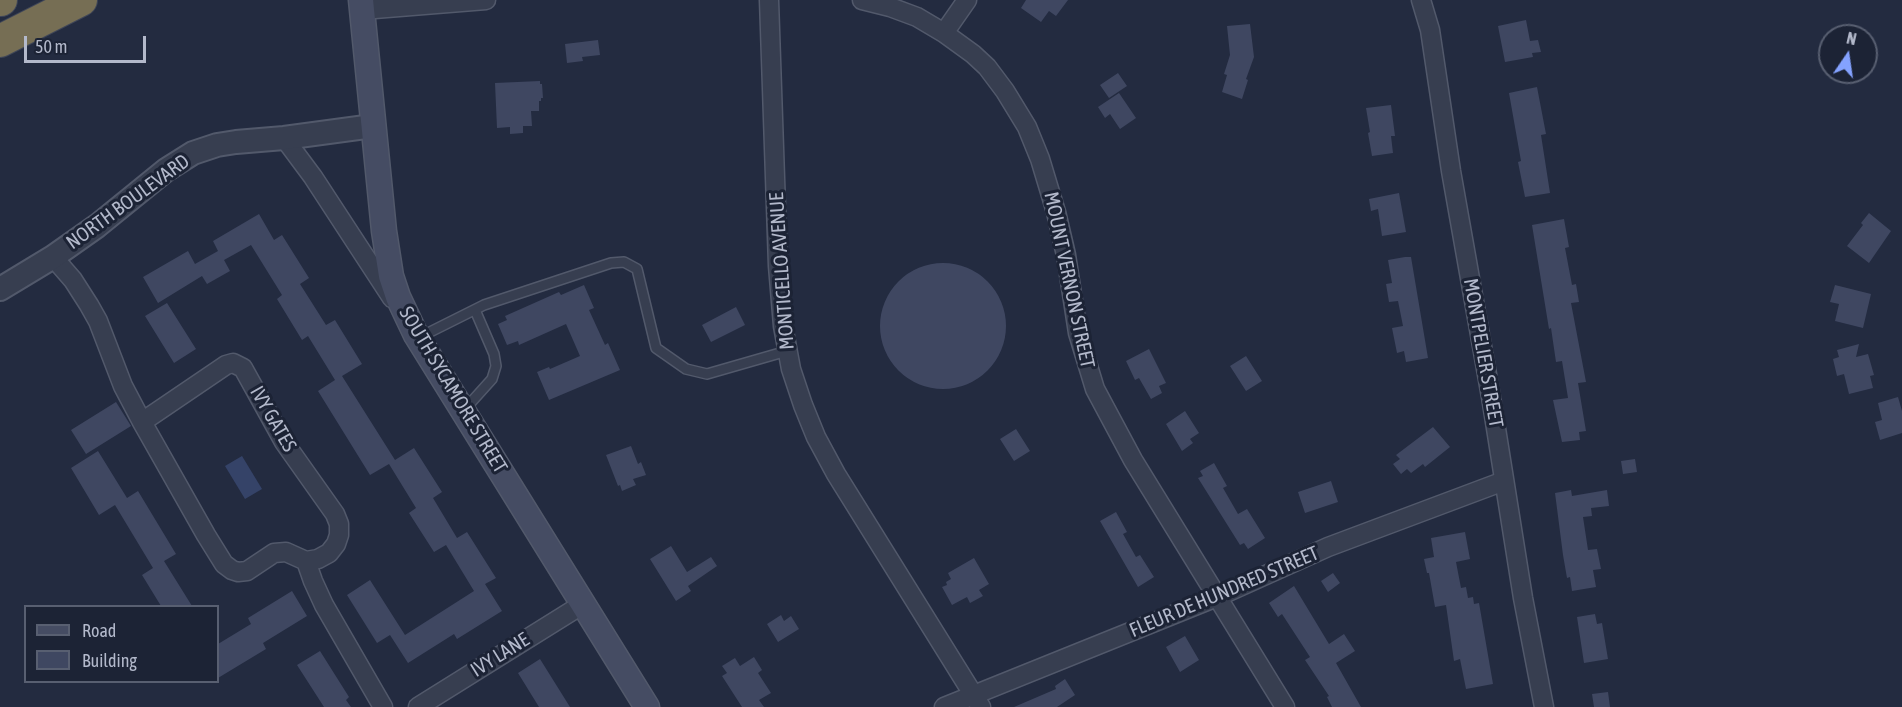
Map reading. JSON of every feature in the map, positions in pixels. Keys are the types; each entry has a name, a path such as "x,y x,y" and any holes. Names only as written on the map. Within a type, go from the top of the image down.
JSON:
{"highway":[{"path":"0,41 81,0"}],"main road":[{"name":"SOUTH SYCAMORE STREET","path":"362,5 384,231 391,276 398,297 417,336 647,707"}],"street":[{"path":"362,5 486,0"},
{"name":"MONTICELLO AVENUE","path":"769,0 778,267 783,327 791,369 816,436 836,474 977,701"},
{"name":"MOUNT VERNON STREET","path":"862,0 917,17 973,54 1005,91 1027,127 1040,159 1056,212 1066,255 1078,333 1095,389 1133,460 1285,707"},
{"path":"944,33 967,0"},
{"name":"MONTPELIER STREET","path":"1421,0 1430,30 1451,171 1523,598 1545,707"},
{"name":"NORTH BOULEVARD","path":"0,289 53,257 97,226 166,170 194,153 226,144 373,126"},
{"path":"284,138 313,177 417,336"},
{"path":"53,257 90,305 123,386 141,422 224,564 238,572 247,571 274,553 286,552 306,561 324,605 383,707"},
{"name":"IVY GATES","path":"141,422 226,365 233,363 243,368 284,442 335,514 339,524 336,544 329,553 318,559 306,561"},
{"name":"FLEUR DE HUNDRED STREET","path":"944,707 977,701 1328,547 1504,481"},
{"name":"IVY LANE","path":"418,707 583,604"}],"lane":[{"path":"417,336 475,310 611,263 624,261 637,269 656,348 686,369 707,374 788,351"},
{"path":"463,411 492,379 496,366 494,354 475,310"}],"water":[{"path":"242,456 262,489 245,499 225,466"}],"building":[{"path":"1026,0 1068,0 1056,16 1049,11 1041,22 1021,8"},
{"path":"1526,20 1530,41 1538,40 1541,52 1532,53 1533,57 1505,62 1498,26"},
{"path":"1250,24 1254,57 1242,99 1222,92 1227,75 1224,74 1230,55 1227,26"},
{"path":"598,40 600,55 582,57 583,61 567,63 565,44"},
{"path":"1118,73 1127,86 1109,98 1100,85"},
{"path":"540,81 543,98 539,101 539,111 531,111 532,126 523,126 523,133 510,134 510,127 497,128 495,83"},
{"path":"1537,87 1546,134 1541,135 1550,193 1525,197 1509,93"},
{"path":"1119,93 1136,118 1120,129 1110,114 1105,118 1098,107"},
{"path":"1391,105 1395,136 1391,136 1393,153 1372,156 1366,108"},
{"path":"1399,193 1406,232 1382,236 1378,209 1371,211 1369,199"},
{"path":"1869,213 1891,231 1869,263 1847,246"},
{"path":"259,214 274,240 282,235 309,278 300,284 326,325 335,320 362,364 342,376 395,460 414,448 442,492 433,498 457,538 467,532 496,578 485,584 502,611 457,639 454,634 408,663 390,635 377,643 347,595 370,580 405,635 474,591 446,545 434,552 409,513 416,508 389,464 370,475 318,391 335,380 308,336 302,340 277,299 282,295 251,245 224,260 230,271 207,284 202,276 158,303 143,277 188,251 195,264 218,251 213,241"},
{"path":"1564,219 1569,247 1565,248 1572,285 1576,284 1579,302 1571,303 1586,382 1578,383 1586,431 1579,432 1580,440 1562,442 1553,400 1568,398 1562,361 1556,362 1551,328 1549,329 1532,225"},
{"path":"1411,257 1428,358 1406,362 1404,351 1397,353 1392,328 1403,326 1398,301 1389,302 1386,284 1392,283 1388,260"},
{"path":"943,263 967,268 987,282 1001,302 1006,326 1001,350 987,370 967,384 943,389 919,384 899,370 885,350 880,326 885,302 899,282 919,268"},
{"path":"584,285 594,308 589,310 605,345 608,343 620,370 549,400 537,372 580,356 566,324 519,345 518,341 507,345 498,324 507,320 505,316 559,292 561,295"},
{"path":"1835,285 1871,294 1863,328 1835,321 1839,304 1830,302"},
{"path":"167,303 196,349 174,363 145,316"},
{"path":"736,307 745,325 711,342 702,325"},
{"path":"1859,344 1856,357 1868,354 1874,375 1870,376 1873,388 1849,394 1844,374 1837,376 1833,359 1839,357 1837,350"},
{"path":"1149,349 1166,383 1159,386 1162,393 1151,399 1139,378 1135,380 1126,361"},
{"path":"1246,356 1262,381 1246,391 1230,366"},
{"path":"1898,397 1902,411 1902,433 1880,440 1875,422 1882,420 1878,403"},
{"path":"116,402 131,426 86,454 71,430"},
{"path":"1185,411 1199,433 1190,439 1193,443 1182,451 1166,424"},
{"path":"1433,427 1450,447 1425,467 1423,464 1411,473 1407,469 1401,474 1393,464 1400,459 1396,455"},
{"path":"1016,429 1030,451 1014,461 1000,439"},
{"path":"631,446 638,464 641,462 646,475 633,479 636,485 622,491 606,455"},
{"path":"98,451 127,498 138,491 176,554 164,561 191,605 160,605 142,575 153,568 115,505 99,515 71,468"},
{"path":"1635,459 1637,472 1623,474 1621,461"},
{"path":"1214,463 1227,486 1223,488 1238,514 1247,509 1265,538 1248,549 1244,543 1240,545 1198,478 1203,476 1200,471"},
{"path":"1331,481 1338,502 1305,513 1298,492"},
{"path":"1571,490 1572,496 1607,490 1609,506 1591,508 1592,516 1583,517 1588,550 1597,549 1601,569 1593,570 1596,587 1572,591 1563,555 1555,493"},
{"path":"1116,512 1127,532 1123,534 1136,557 1140,555 1154,577 1138,587 1100,521"},
{"path":"1465,532 1470,559 1456,562 1461,588 1466,587 1468,598 1473,597 1474,604 1479,603 1493,684 1466,689 1460,659 1454,661 1446,605 1435,607 1424,559 1434,557 1431,538"},
{"path":"671,546 687,572 711,557 717,566 688,586 691,591 676,601 650,559"},
{"path":"974,558 989,584 979,590 983,596 970,603 967,597 952,605 942,587 947,585 946,582 951,579 948,573"},
{"path":"1333,573 1340,583 1328,592 1321,581"},
{"path":"1294,586 1329,644 1344,634 1355,651 1336,663 1361,707 1332,707 1327,697 1329,696 1305,660 1310,657 1282,614 1278,617 1269,603"},
{"path":"292,591 307,616 263,643 266,649 219,677 219,643 251,624 248,618"},
{"path":"1595,614 1597,624 1602,623 1608,659 1584,663 1577,617"},
{"path":"781,615 784,621 791,616 799,629 778,642 767,624"},
{"path":"1185,636 1199,660 1180,672 1166,647"},
{"path":"320,651 349,697 346,700 351,707 324,707 297,665"},
{"path":"754,657 762,670 758,673 771,693 759,700 764,707 742,707 722,676 727,673 722,666 735,658 740,666"},
{"path":"540,659 570,707 539,707 518,673"},
{"path":"1065,679 1075,695 1057,707 1014,707 1056,689 1055,686"},
{"path":"1608,692 1610,707 1594,707 1592,694"}]}
